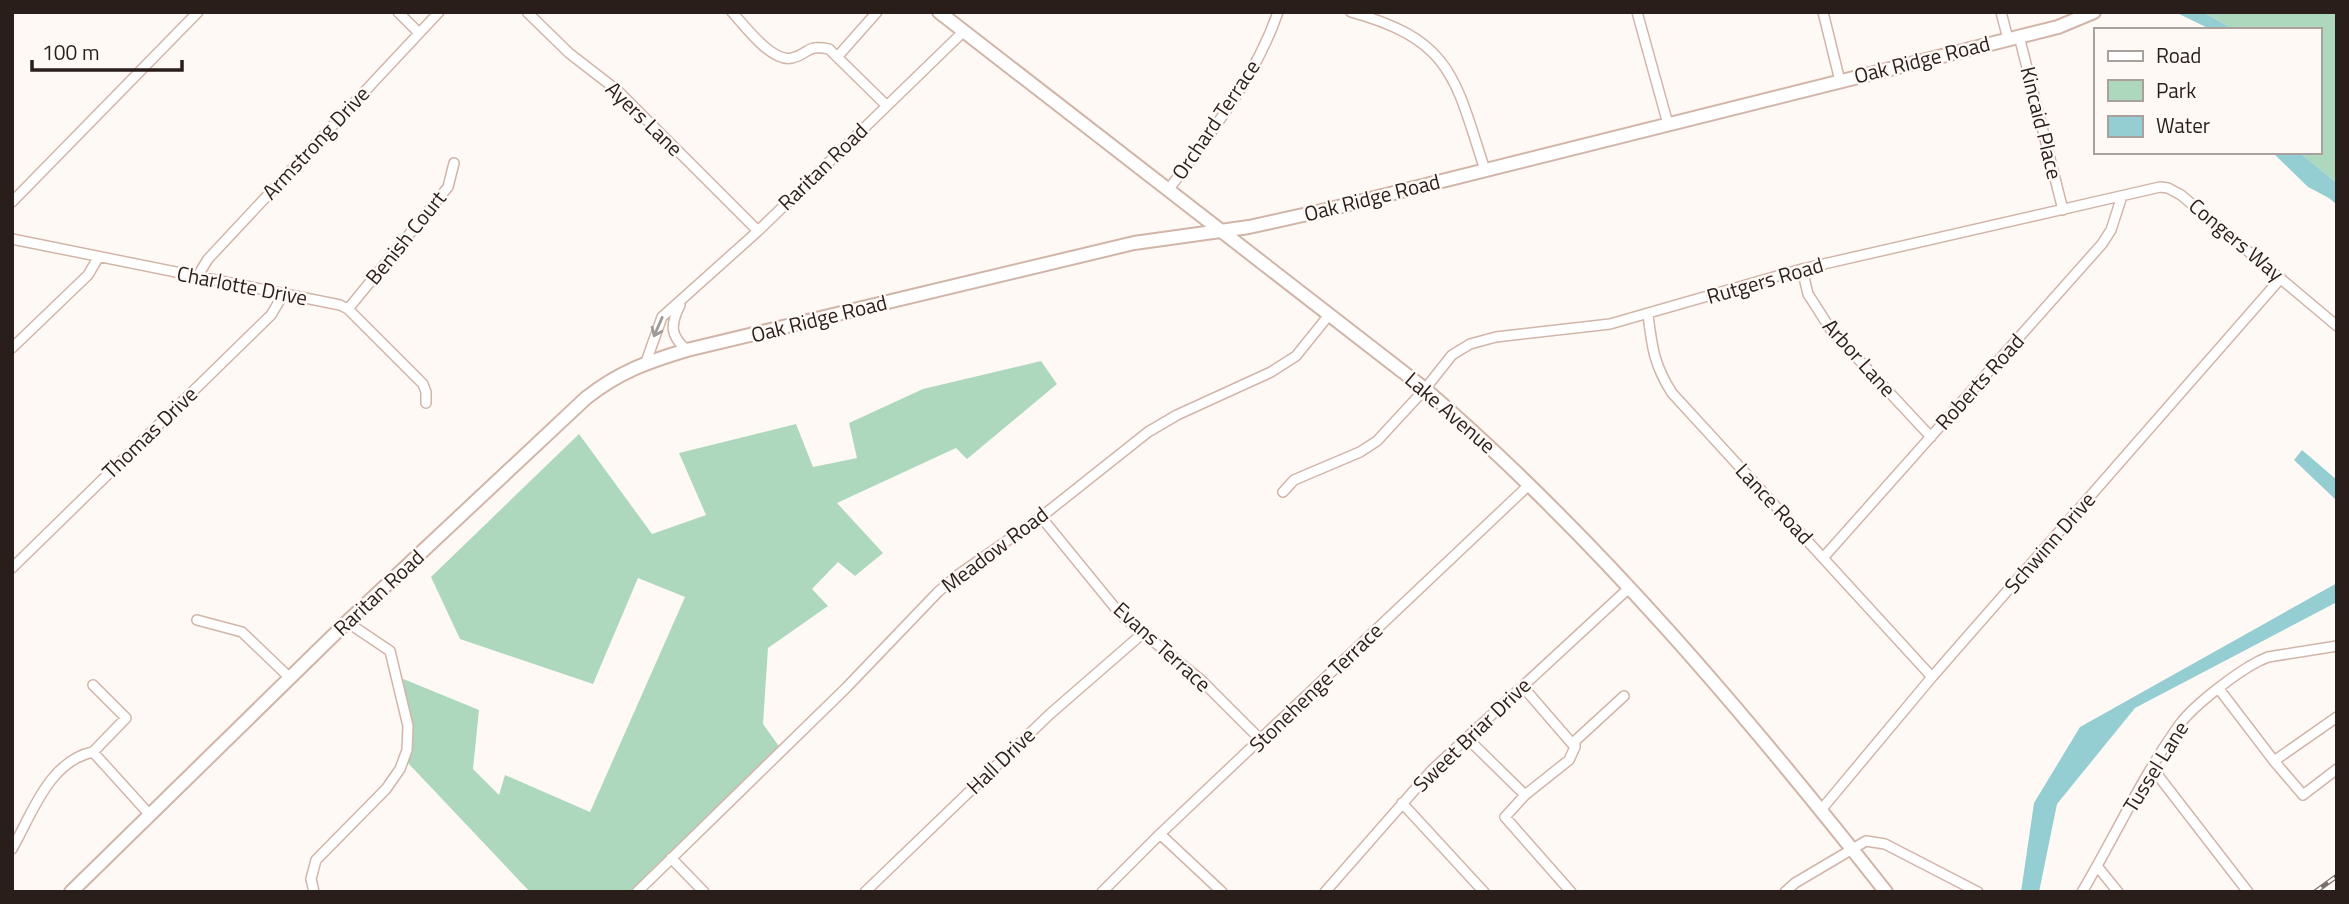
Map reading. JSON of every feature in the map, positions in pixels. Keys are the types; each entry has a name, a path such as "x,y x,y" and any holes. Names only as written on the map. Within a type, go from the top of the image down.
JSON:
{"main road":[{"name":"Lake Avenue","path":"939,12 1425,389 1480,436 1530,484 1629,589 1766,744 1886,892"},
{"name":"Oak Ridge Road","path":"646,362 1125,245 1222,231 1312,213 2071,23 2094,12"},
{"name":"Raritan Road","path":"71,892 347,622 586,398 610,379 646,362"}],"street":[{"path":"12,202 198,12"},
{"path":"398,12 419,33"},
{"name":"Armstrong Drive","path":"197,277 208,259 439,12"},
{"name":"Ayers Lane","path":"527,12 569,53 618,91 758,231"},
{"path":"732,12 780,58 791,59 817,46 829,49 887,106"},
{"path":"838,56 877,12"},
{"name":"Orchard Terrace","path":"1169,189 1242,89 1257,63 1278,12"},
{"path":"1351,12 1403,30 1424,43 1439,58 1452,77 1462,100 1485,170"},
{"path":"1637,12 1668,124"},
{"path":"1823,12 1840,81"},
{"name":"Kincaid Place","path":"2001,12 2013,37 2063,210"},
{"name":"Raritan Road","path":"646,362 662,317 758,231 963,32"},
{"name":"Benish Court","path":"348,309 448,187 454,163"},
{"name":"Congers Way","path":"2122,197 2160,187 2175,190 2337,326"},
{"name":"Rutgers Road","path":"1283,492 1294,480 1360,452 1377,440 1425,389 1452,355 1470,344 1496,337 1611,324 1802,269 2122,197"},
{"name":"Roberts Road","path":"1823,558 2102,244 2111,230 2122,197"},
{"name":"Charlotte Drive","path":"12,239 348,309"},
{"path":"12,348 88,275 98,258"},
{"name":"Arbor Lane","path":"1802,269 1808,294 1831,330 1931,437"},
{"name":"Schwinn Drive","path":"1821,810 1932,677 2281,278"},
{"name":"Thomas Drive","path":"12,568 271,315 282,295"},
{"path":"682,301 673,319 672,331 676,341 687,350"},
{"path":"348,309 423,384 426,403"},
{"name":"Meadow Road","path":"637,892 958,575 1041,517 1148,432 1177,415 1271,372 1296,356 1329,315"},
{"name":"Lance Road","path":"1648,315 1653,353 1659,373 1672,393 1932,677"},
{"name":"Stonehenge Terrace","path":"1102,892 1530,484"},
{"name":"Evans Terrace","path":"1041,517 1121,615 1200,680 1261,740"},
{"name":"Sweet Briar Drive","path":"1325,892 1432,770 1629,589"},
{"path":"197,620 242,632 290,678"},
{"path":"314,892 312,879 316,860 386,789 400,769 407,750 408,726 390,651 347,622"},
{"name":"Hall Drive","path":"864,892 1050,714 1142,634"},
{"name":"Tussel Lane","path":"2082,892 2180,724 2190,712 2255,663 2268,657 2337,646"},
{"path":"12,849 52,778 65,763 93,752 126,718 93,685"},
{"path":"1523,687 1575,747"},
{"path":"2219,689 2303,795 2337,769"},
{"path":"1571,892 1505,817 1525,796 1569,760 1575,741 1624,696"},
{"path":"2274,761 2337,717"},
{"path":"1467,738 1525,796"},
{"path":"93,752 150,815"},
{"path":"2153,769 2248,892"},
{"path":"1402,803 1484,892"},
{"path":"1160,834 1222,892"},
{"path":"1785,892 1798,881 1866,841 1885,844 1978,892"},
{"path":"671,858 704,892"},
{"path":"2097,866 2118,892"}],"green space":[{"path":"2203,12 2337,12 2337,183 2301,154 2321,154 2321,28 2231,28"},
{"path":"1041,361 1057,384 967,459 956,448 837,503 883,553 855,576 838,562 812,589 828,606 768,648 763,724 781,749 634,892 530,892 408,763 396,676 479,710 473,769 499,795 505,775 590,812 685,597 638,578 593,684 460,639 431,577 579,434 652,534 706,515 679,453 796,424 813,467 857,458 849,423 923,389"}],"water":[{"path":"2175,12 2203,12 2231,28 2208,28"},
{"path":"2274,154 2301,154 2337,183 2337,205 2308,187"},
{"path":"2302,450 2337,480 2337,501 2294,460"},
{"path":"2337,583 2337,602 2135,708 2057,804 2039,892 2021,892 2034,803 2080,727"}],"railway":[{"path":"2315,892 2337,876"}]}
